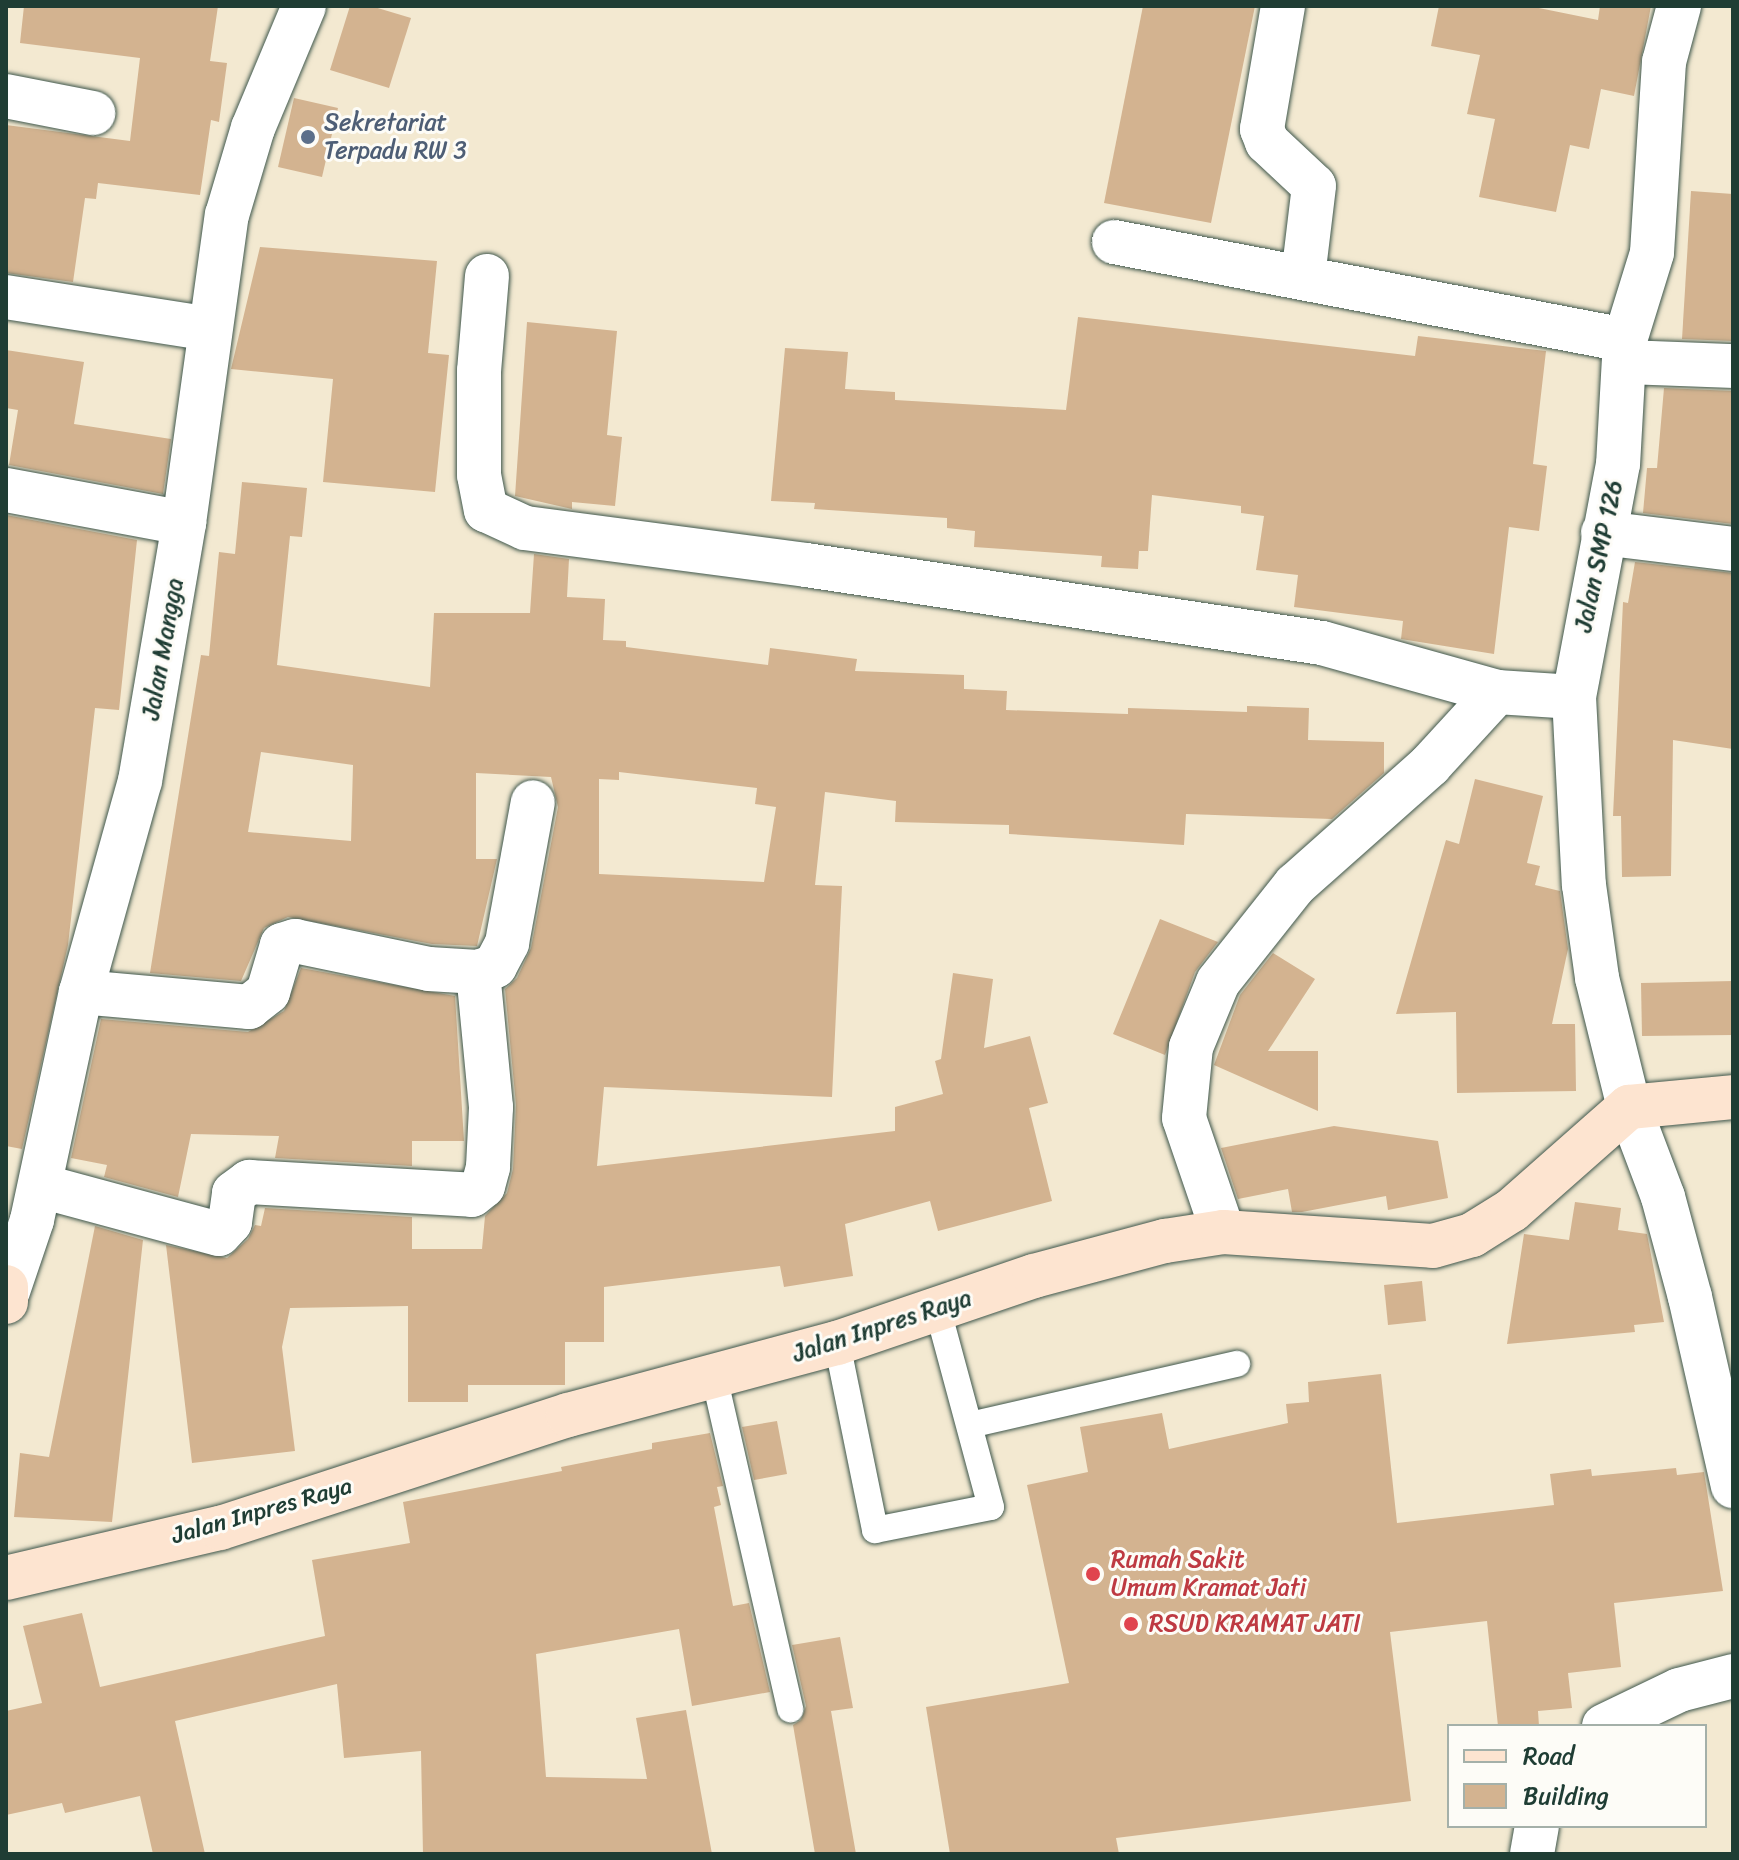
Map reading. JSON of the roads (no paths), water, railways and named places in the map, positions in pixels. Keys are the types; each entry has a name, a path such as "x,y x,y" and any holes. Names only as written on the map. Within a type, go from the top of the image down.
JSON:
{"street":[{"name":"Jalan Mangga","path":"7,1293 41,1186 81,992 140,781 184,523 227,215 253,128 304,6"},
{"path":"1283,6 1262,129 1267,142 1306,173 1314,186 1303,277"},
{"name":"Jalan SMP 126","path":"1679,6 1664,62 1652,253 1627,351 1618,464 1574,697 1584,885 1597,978 1629,1107 1686,1283 1733,1486"},
{"path":"6,96 93,113"},
{"path":"1114,242 1303,277 1627,351 1733,366"},
{"path":"487,276 479,371 479,475 486,510 525,528 806,565 1322,643 1497,692 1574,697"},
{"path":"6,297 210,329"},
{"path":"6,490 184,523"},
{"path":"1603,533 1733,549"},
{"path":"1223,1232 1184,1118 1191,1047 1218,982 1295,885 1430,765 1497,692"},
{"path":"81,992 249,1007 268,992 282,945 295,941 429,969 478,972 495,966 507,943 533,802"},
{"path":"41,1186 219,1234 230,1222 234,1193 249,1182 472,1195 483,1186 488,1167 491,1107 478,972"},
{"path":"1629,1107 1733,1097"},
{"name":"Jalan Inpres Raya","path":"6,1578 220,1528 568,1415 837,1343 1121,1253 1223,1232 1433,1246 1472,1235 1512,1210 1629,1107"},
{"path":"1608,1724 1679,1690 1733,1676"},
{"path":"1532,1854 1537,1828"}],"lane":[{"path":"837,1343 875,1530 991,1507 938,1310"},
{"path":"970,1425 1237,1364"},
{"path":"714,1376 790,1709"}],"place":[{"name":"Sekretariat Terpadu RW 3","path":"308,137"},
{"name":"Rumah Sakit Umum Kramat Jati","path":"1093,1574"},
{"name":"RSUD KRAMAT JATI","path":"1131,1624"}]}
